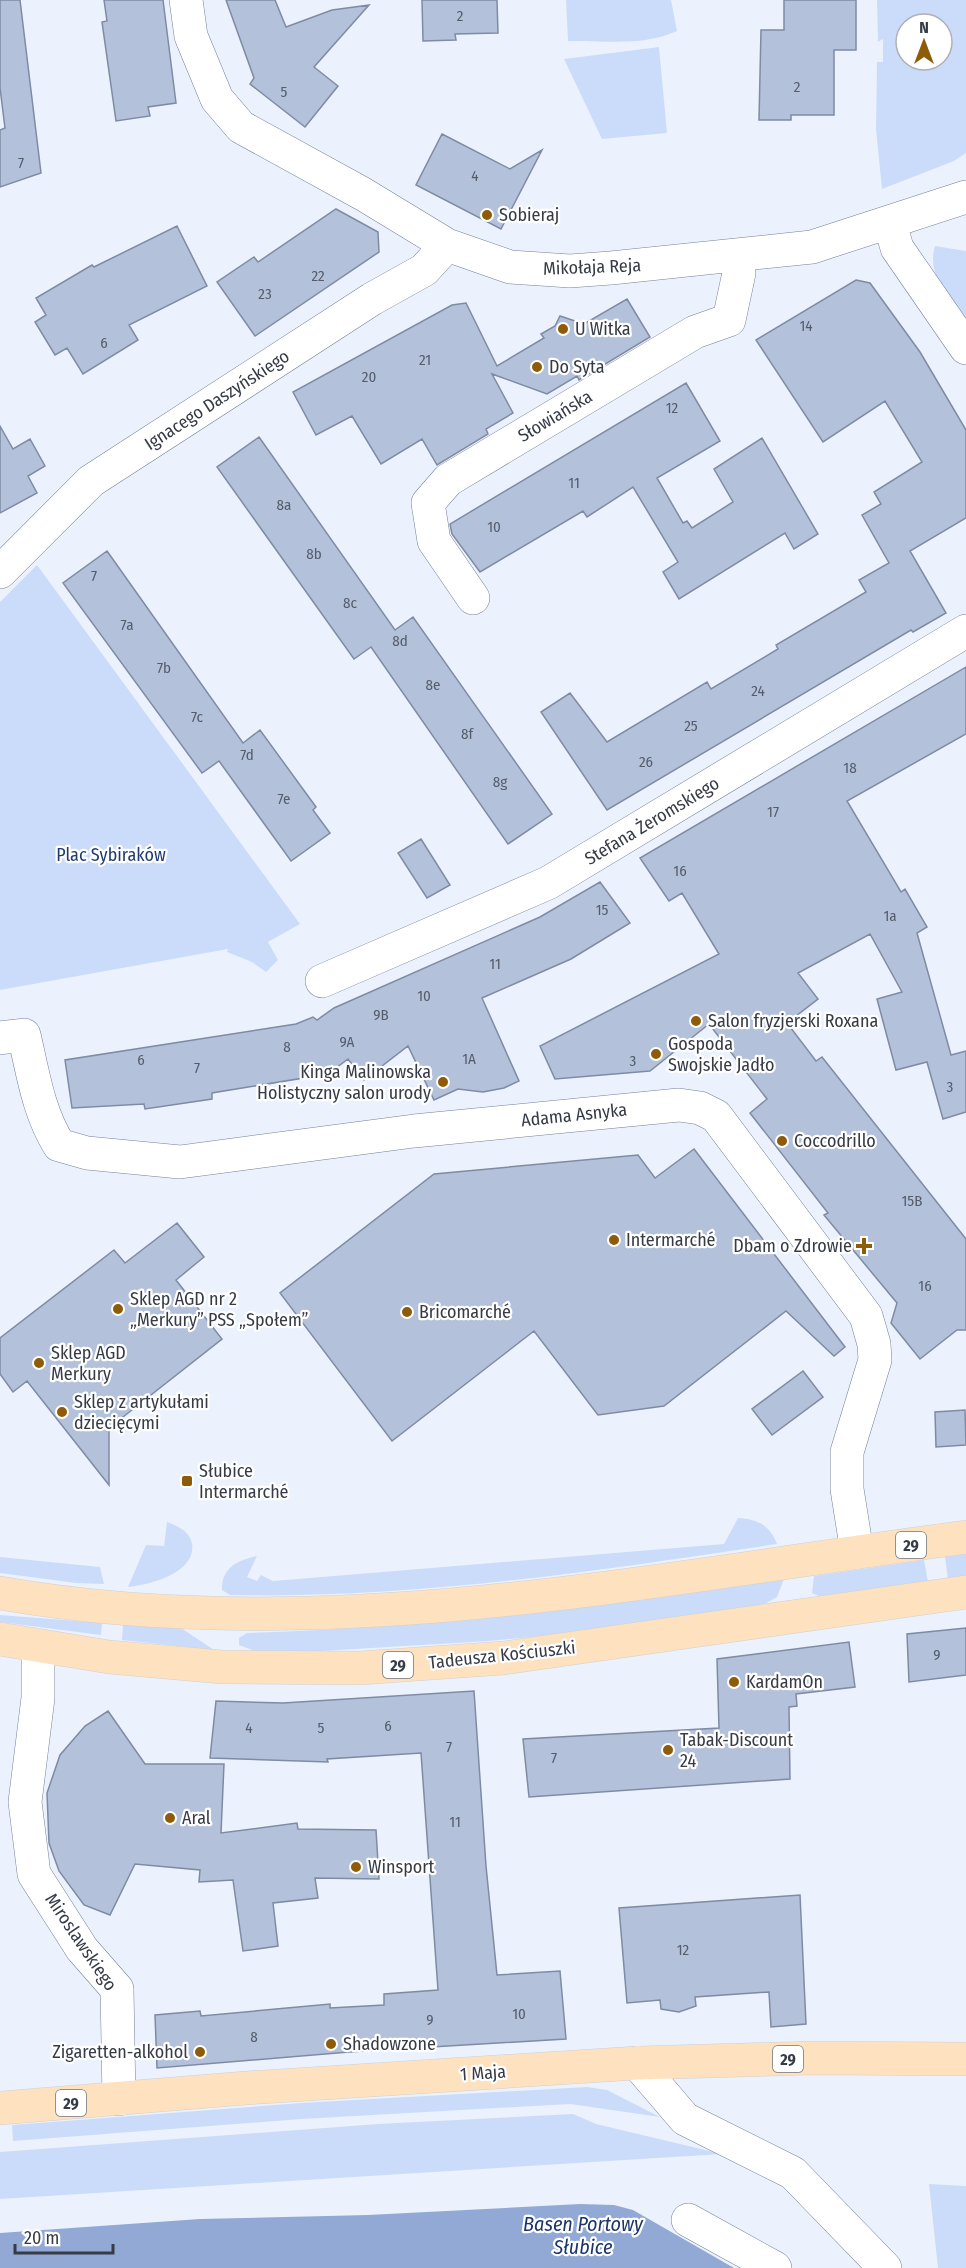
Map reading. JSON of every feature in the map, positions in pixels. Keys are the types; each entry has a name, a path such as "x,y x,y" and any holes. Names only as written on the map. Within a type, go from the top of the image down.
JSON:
{"main road":[{"name":"29","path":"0,1593 113,1608 298,1613 496,1602 966,1537"},
{"name":"Tadeusza Kościuszki","path":"0,1639 109,1657 222,1667 360,1668 504,1658 966,1592"},
{"name":"1 Maja","path":"0,2108 637,2063 812,2058 966,2059"}],"street":[{"name":"Mikołaja Reja","path":"186,0 191,36 217,99 241,127 363,194 447,245 510,267 570,271 812,247 966,197"},
{"path":"890,223 897,248 966,348"},
{"name":"Ignacego Daszyńskiego","path":"2,567 91,482 372,299 424,270 447,245"},
{"name":"Słowiańska","path":"473,598 434,541 428,503 448,480 695,332 729,320 739,273 735,256"},
{"name":"Stefana Żeromskiego","path":"322,981 548,883 966,632"},
{"name":"Adama Asnyka","path":"12,1036 49,1129 59,1145 87,1154 180,1162 414,1131 679,1105 700,1108 716,1116 866,1316 873,1344 874,1360 847,1452 847,1489 857,1552"},
{"name":"Miroslawskiego","path":"38,1646 38,1698 26,1802 34,1874 82,1949 117,1989 119,2099"},
{"path":"637,2063 685,2120 793,2173 885,2268"},
{"path":"688,2220 764,2255"}],"green space":[{"path":"566,0 671,0 677,31 637,41 568,41"},
{"path":"877,0 966,0 966,153 954,161 882,189 876,129 877,62 883,62 883,39 878,42"},
{"path":"659,47 667,133 602,139 564,59"},
{"path":"935,246 966,251 966,320 937,277 933,257"},
{"name":"Plac Sybiraków","path":"37,565 300,924 268,942 278,960 266,972 252,962 227,952 228,949 0,990 0,602"},
{"path":"738,1518 762,1524 771,1532 777,1544 573,1573 436,1588 299,1595 230,1595 222,1590 224,1576 232,1566 257,1556 247,1577 257,1581 261,1575 273,1581 724,1544"},
{"path":"167,1522 175,1525 191,1539 192,1553 187,1562 170,1576 148,1584 128,1587 146,1545 164,1546"},
{"path":"966,1554 966,1577 948,1580 945,1557"},
{"path":"0,1557 100,1567 104,1584 76,1583 0,1573"},
{"path":"924,1560 928,1582 819,1596 812,1593 814,1576"},
{"path":"784,1579 777,1597 763,1605 573,1633 489,1641 288,1653 257,1652 239,1645 239,1638 247,1633 449,1621 650,1598"},
{"path":"0,1615 102,1623 101,1635 0,1622"},
{"path":"123,1625 181,1628 214,1650 122,1640"},
{"path":"587,2087 607,2090 660,2117 570,2104 302,2119 13,2141 12,2125 301,2103"},
{"path":"573,2114 596,2124 722,2154 0,2199 0,2152 378,2124"},
{"path":"929,2184 966,2186 966,2268 938,2268"}],"water":[{"name":"Basen Portowy Słubice","path":"580,2204 614,2205 633,2210 734,2268 0,2268 0,2233 200,2219 368,2215"}],"building":[{"path":"0,0 20,0 41,173 0,187 0,130 5,128 0,88"},
{"path":"104,0 163,0 176,103 148,107 150,116 116,121 102,22 107,21"},
{"path":"226,0 275,0 286,27 332,10 369,5 314,67 338,86 305,127 250,84 254,78"},
{"path":"422,0 497,0 498,33 455,34 456,40 423,41"},
{"path":"784,0 856,0 856,50 834,50 834,115 791,115 791,120 759,120 761,30 784,30"},
{"path":"442,134 510,169 542,150 501,229 416,185"},
{"path":"336,209 378,232 379,252 255,336 217,282 254,257 258,262"},
{"path":"177,226 207,286 129,325 138,340 83,374 67,348 55,355 35,322 46,315 36,298 92,265 94,267"},
{"path":"856,280 870,283 920,352 966,430 966,518 910,551 946,613 913,632 911,630 607,810 541,712 570,693 607,742 707,682 711,689 778,649 776,645 866,592 859,580 889,563 862,515 881,504 874,492 922,462 885,401 823,442 756,340"},
{"path":"627,299 650,337 579,380 577,376 547,394 492,374 513,413 486,429 488,434 437,465 422,439 381,464 352,416 316,435 293,392 452,305 466,303 497,366 544,338 541,334 555,326 560,316 584,324"},
{"path":"686,383 720,441 657,478 683,523 687,521 692,528 733,502 714,469 762,438 818,534 794,549 785,533 679,599 663,572 678,562 633,487 587,517 583,511 480,572 452,534 450,524"},
{"path":"0,426 13,449 30,439 45,466 28,476 37,493 0,513"},
{"path":"259,437 395,630 413,617 552,814 508,844 371,647 354,659 217,467"},
{"path":"107,551 243,743 260,730 316,807 313,810 330,833 291,861 219,761 202,773 63,583"},
{"path":"966,667 966,734 847,801 901,892 905,889 927,927 917,933 951,1055 966,1051 966,1112 943,1119 927,1062 896,1070 877,999 902,992 870,934 798,973 818,999 787,1023 816,1061 822,1057 966,1239 966,1330 957,1330 920,1359 891,1323 897,1303 824,1215 828,1213 750,1113 767,1099 709,1024 650,1071 555,1079 540,1046 719,954 682,893 669,901 640,858"},
{"path":"421,839 450,885 427,898 398,853"},
{"path":"600,882 630,923 571,959 482,998 519,1081 504,1088 483,1092 458,1089 434,1100 408,1046 364,1080 348,1059 328,1074 212,1093 212,1099 145,1109 144,1104 72,1108 65,1060 296,1024 313,1017 317,1020 334,1008 540,917"},
{"name":"Intermarché","path":"694,1149 845,1347 834,1356 786,1311 664,1406 598,1415 534,1331 392,1441 280,1293 434,1174 638,1155 655,1178"},
{"name":"Sklep AGD nr 2 „Merkury” PSS „Społem”","path":"177,1223 204,1257 176,1280 222,1339 109,1428 109,1485 27,1381 13,1392 0,1374 0,1338 114,1250 125,1263"},
{"path":"803,1371 823,1397 772,1435 752,1409"},
{"path":"965,1410 966,1445 936,1447 935,1412"},
{"path":"966,1628 966,1675 909,1682 907,1634"},
{"path":"849,1642 855,1687 796,1694 797,1706 789,1707 790,1779 529,1797 523,1739 719,1728 717,1659"},
{"path":"474,1691 486,1866 497,1975 560,1971 566,2039 349,2052 157,2068 155,2015 200,2011 201,2016 330,2004 330,2008 384,2005 384,1994 438,1990 421,1753 327,1759 328,1762 210,1758 216,1701 283,1703"},
{"path":"108,1711 145,1764 224,1764 221,1833 297,1823 298,1829 376,1830 379,1879 315,1878 318,1898 273,1903 278,1946 243,1951 233,1880 199,1882 200,1870 135,1864 110,1915 84,1905 59,1871 49,1843 47,1793 60,1755 85,1726"},
{"path":"800,1895 806,2024 771,2027 769,1992 695,1997 696,2006 679,2012 661,2009 660,2000 627,2003 619,1908"}],"place":[{"name":"Sobieraj","path":"487,215"},
{"name":"U Witka","path":"563,329"},
{"name":"Do Syta","path":"537,367"},
{"name":"Salon fryzjerski Roxana","path":"696,1021"},
{"name":"Gospoda Swojskie Jadło","path":"656,1054"},
{"name":"Kinga Malinowska Holistyczny salon urody","path":"443,1082"},
{"name":"Coccodrillo","path":"782,1141"},
{"name":"Intermarché","path":"614,1240"},
{"name":"Dbam o Zdrowie","path":"864,1246"},
{"name":"Sklep AGD nr 2 „Merkury” PSS „Społem”","path":"118,1309"},
{"name":"Bricomarché","path":"407,1312"},
{"name":"Sklep AGD Merkury","path":"39,1363"},
{"name":"Sklep z artykułami dziecięcymi","path":"62,1412"},
{"name":"Słubice Intermarché","path":"187,1481"},
{"name":"KardamOn","path":"734,1682"},
{"name":"Tabak-Discount 24","path":"668,1750"},
{"name":"Aral","path":"170,1818"},
{"name":"Winsport","path":"356,1867"},
{"name":"Shadowzone","path":"331,2044"},
{"name":"Zigaretten-alkohol","path":"200,2052"}]}
